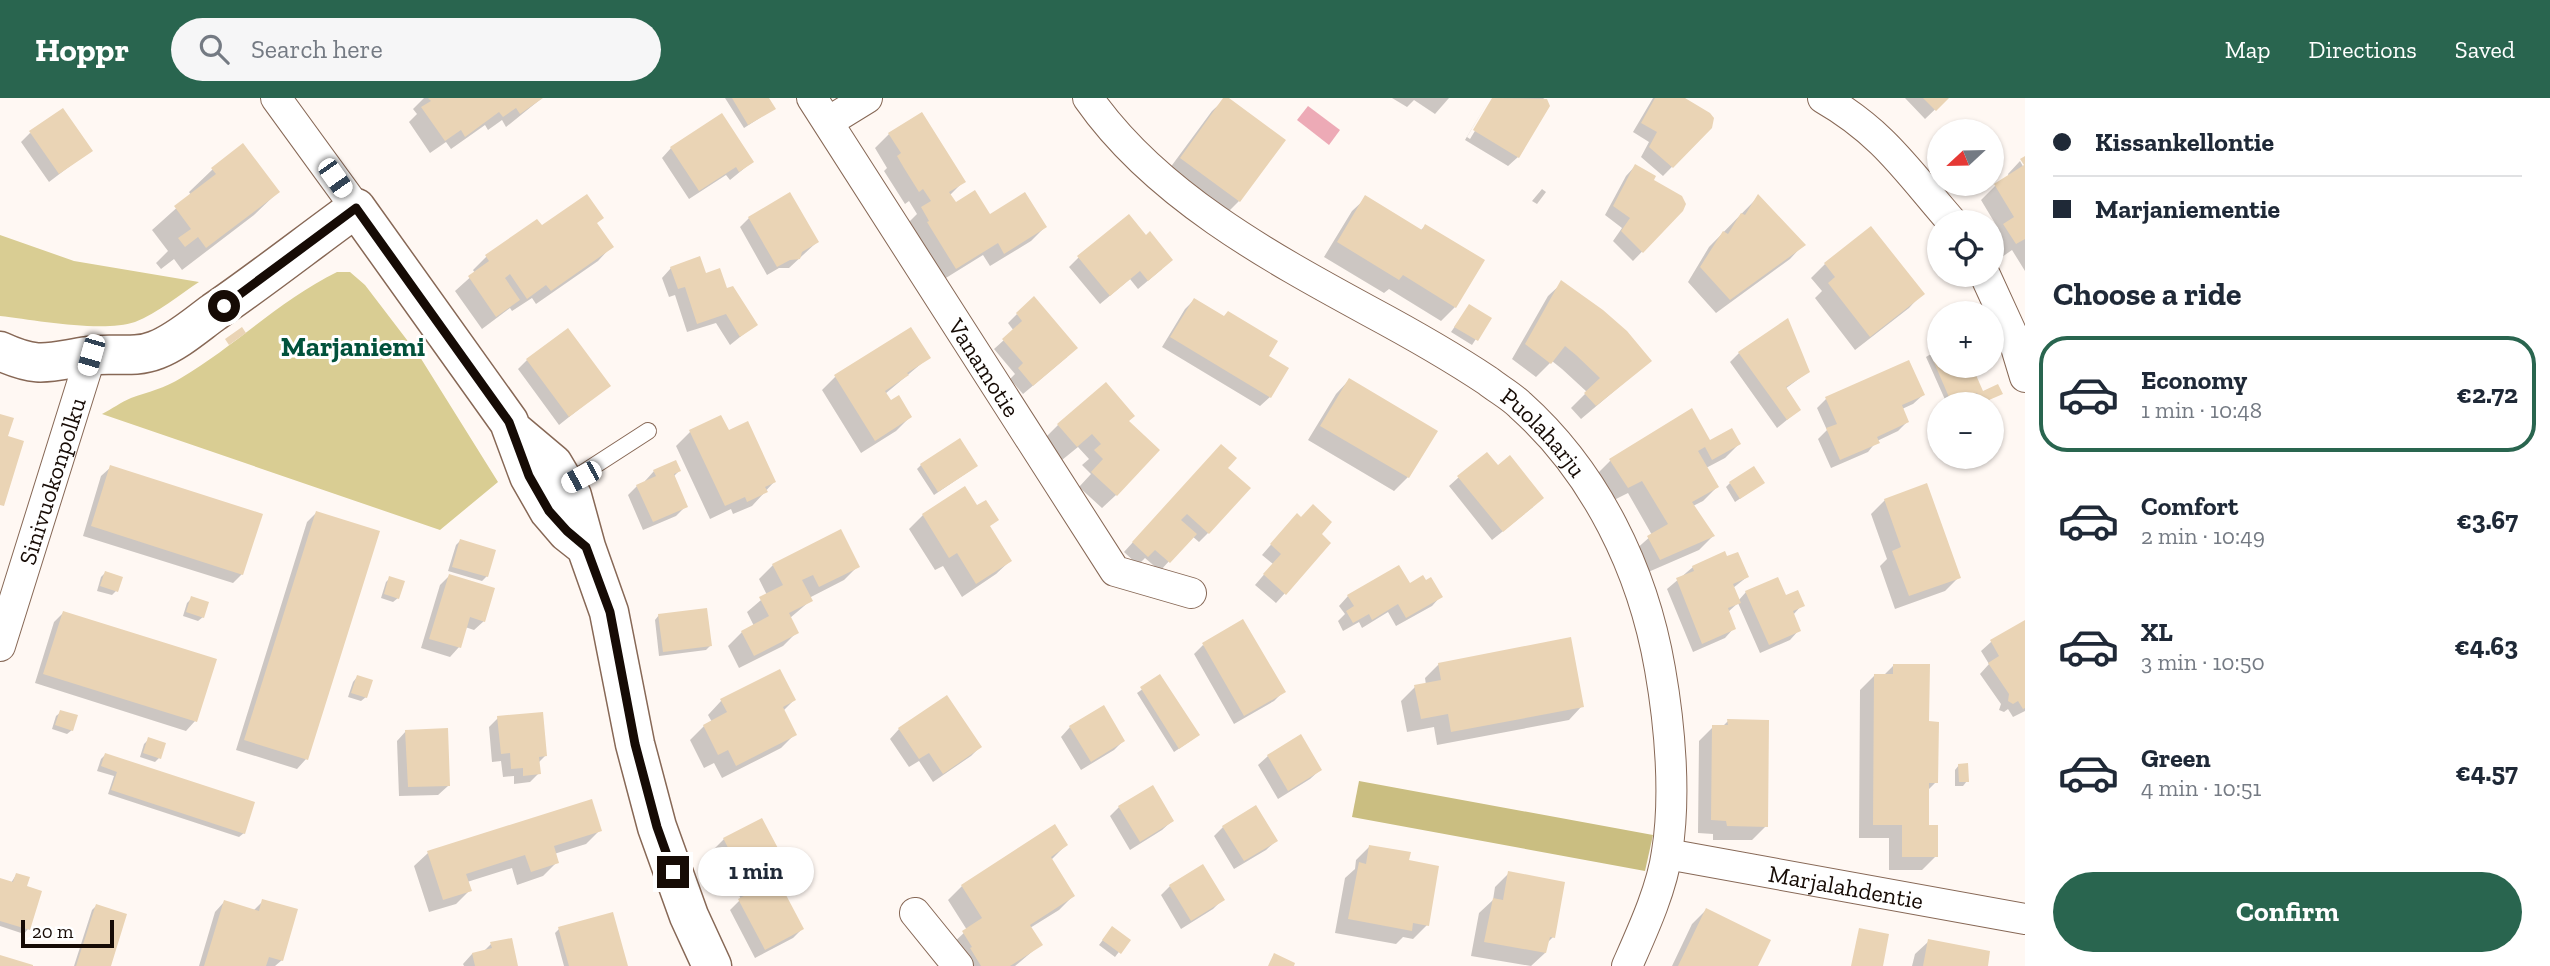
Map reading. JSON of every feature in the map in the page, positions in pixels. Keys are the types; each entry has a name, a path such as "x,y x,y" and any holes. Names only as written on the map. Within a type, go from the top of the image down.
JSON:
{"street":[{"path":"276,98 512,429 553,464 566,484 610,612 635,744 657,827 689,916 712,966"},
{"path":"820,110 867,98"},
{"name":"Puolaharju","path":"1088,98 1131,151 1185,198 1299,273 1442,350 1520,404 1560,446 1598,499 1629,558 1645,601 1657,649 1667,724 1671,804 1667,854 1647,919 1627,966"},
{"path":"1823,98 1857,118 1886,144 1942,210"},
{"name":"Vanamotie","path":"820,110 1115,572 1191,593"},
{"path":"0,351 22,361 47,364 91,355 136,355 156,351 174,341 356,208"},
{"path":"1990,287 2012,334 2025,377"},
{"path":"0,342 22,336 51,339 91,355"},
{"name":"Sinivuokonpolku","path":"0,646 91,355"},
{"path":"512,429 529,476 549,511 586,547"},
{"name":"Marjalahdentie","path":"1667,854 2025,919"},
{"path":"915,913 958,966"}],"lane":[{"path":"566,484 648,431"}],"shaded area":[{"path":"1308,106 1340,130 1329,145 1297,120"},
{"path":"0,235 74,261 199,282 152,314 121,325 69,325 0,316"},
{"path":"337,272 350,272 365,285 420,357 498,482 440,530 102,414 127,400 181,378 296,296"},
{"path":"1359,781 1653,835 1645,871 1352,817"}],"building":[{"path":"428,98 543,98 520,114 516,108 503,117 499,112 465,137 461,130 445,141 421,107 431,101"},
{"path":"732,98 769,98 776,109 748,125"},
{"path":"1223,98 1229,98 1286,140 1240,202 1180,158"},
{"path":"1492,98 1547,99 1550,106 1519,158 1473,130"},
{"path":"1655,98 1685,98 1714,118 1712,128 1673,168 1649,147 1657,132 1641,123"},
{"path":"1923,98 1949,98 1936,111"},
{"path":"63,108 93,151 59,174 29,131"},
{"path":"922,112 966,182 949,192 956,202 975,190 990,214 1025,192 1047,227 1004,254 998,243 956,269 927,222 929,221 921,207 931,201 923,189 919,192 897,156 901,153 888,133"},
{"path":"722,113 754,162 739,172 736,167 699,191 670,147"},
{"path":"243,143 280,192 206,248 198,237 185,247 178,238 191,229 174,206 216,174 211,168"},
{"path":"2025,156 2025,239 2016,244 2004,226 2014,217 2001,196 2004,196 2004,178 2024,165 2020,159"},
{"path":"1635,164 1656,176 1654,180 1682,196 1686,204 1683,211 1643,253 1621,231 1630,218 1613,206"},
{"path":"790,192 819,242 802,252 800,259 790,260 777,267 748,217"},
{"path":"587,194 604,218 597,223 614,247 551,291 546,285 527,299 510,274 505,278 520,300 496,317 468,276 489,261 485,255 537,219 542,225"},
{"path":"1758,194 1806,245 1730,300 1700,267 1723,231 1728,234 1741,213 1745,215"},
{"path":"1365,195 1422,230 1425,224 1485,260 1456,308 1403,275 1399,280 1337,242"},
{"path":"1129,214 1146,235 1150,231 1173,260 1148,281 1140,271 1110,296 1077,256"},
{"path":"1871,226 1925,294 1870,337 1828,283 1835,277 1824,263"},
{"path":"700,256 706,273 720,268 727,288 733,286 758,325 740,337 726,314 697,324 685,287 678,289 670,267"},
{"path":"1561,280 1627,331 1652,361 1596,406 1584,393 1600,378 1576,355 1565,346 1551,364 1525,344"},
{"path":"1034,296 1078,348 1033,386 1018,368 1023,363 1002,339 1022,321 1016,313"},
{"path":"1194,298 1224,316 1228,311 1278,341 1269,356 1289,368 1271,398 1170,337"},
{"path":"1469,304 1492,318 1478,341 1454,327"},
{"path":"1788,318 1810,372 1786,387 1801,410 1787,420 1738,352"},
{"path":"242,327 246,333 229,345 225,339"},
{"path":"911,327 931,358 885,391 891,400 899,395 912,417 875,441 834,375"},
{"path":"568,328 611,386 569,417 526,359"},
{"path":"1909,360 1925,395 1902,405 1909,422 1877,437 1880,443 1840,460 1826,428 1837,424 1825,397"},
{"path":"1349,378 1438,431 1409,478 1320,426"},
{"path":"1941,378 1977,378 1983,391 1998,384 2002,392 1947,392"},
{"path":"1106,382 1135,416 1129,421 1160,450 1117,496 1091,472 1103,459 1094,450 1101,444 1092,434 1077,447 1057,424"},
{"path":"1692,408 1710,440 1732,428 1741,444 1712,460 1705,447 1698,451 1719,487 1692,502 1715,536 1660,560 1647,536 1668,524 1642,481 1628,488 1609,459"},
{"path":"0,414 14,418 8,436 24,441 4,506 0,505"},
{"path":"721,415 729,430 748,421 776,482 765,487 768,492 747,502 745,497 725,506 689,430"},
{"path":"960,438 978,466 938,492 920,464"},
{"path":"1221,444 1237,458 1228,468 1251,488 1209,534 1187,514 1181,520 1197,534 1170,563 1155,550 1148,557 1132,542"},
{"path":"1487,452 1498,465 1510,455 1544,498 1503,532 1457,476"},
{"path":"676,460 681,471 674,474 688,507 653,522 636,485 656,476 653,470"},
{"path":"110,465 263,514 243,575 91,526"},
{"path":"1754,466 1765,483 1740,499 1729,482"},
{"path":"1927,483 1961,578 1909,596 1892,551 1901,547 1884,499"},
{"path":"965,486 977,505 986,500 999,520 990,526 1012,561 976,584 957,553 949,558 922,514"},
{"path":"1313,504 1332,522 1322,534 1331,543 1286,595 1263,574 1281,554 1270,544 1297,513 1301,517"},
{"path":"316,511 380,531 308,760 244,740"},
{"path":"841,529 860,567 819,587 813,575 802,580 813,601 789,613 799,633 754,656 741,631 769,616 759,597 783,585 772,564"},
{"path":"460,539 496,550 488,577 452,567"},
{"path":"1725,551 1727,556 1738,552 1749,577 1733,584 1741,603 1728,608 1736,629 1702,644 1676,578 1694,571 1692,566"},
{"path":"1399,565 1410,583 1423,575 1426,580 1431,577 1443,597 1406,618 1398,604 1372,620 1369,614 1353,623 1346,611 1354,606 1347,595"},
{"path":"105,571 123,577 118,592 100,586"},
{"path":"449,574 495,588 485,622 470,617 461,648 429,639"},
{"path":"389,576 405,581 399,599 384,594"},
{"path":"1778,577 1786,595 1798,590 1805,606 1793,611 1801,631 1769,645 1745,591"},
{"path":"191,596 209,602 204,618 186,612"},
{"path":"707,608 712,646 663,652 658,614"},
{"path":"63,611 217,659 197,722 43,674"},
{"path":"1243,619 1286,692 1244,716 1202,643"},
{"path":"2025,620 2023,709 2018,701 2013,704 2008,701 2009,694 1988,663 1999,656 1990,640"},
{"path":"1571,637 1584,707 1451,732 1448,714 1421,719 1414,685 1441,680 1438,663"},
{"path":"1893,664 1930,664 1929,721 1939,722 1938,783 1929,783 1929,825 1938,825 1938,857 1902,857 1902,825 1873,825 1874,674 1893,674"},
{"path":"780,669 796,700 783,707 797,735 736,766 728,750 718,755 703,725 727,712 720,699"},
{"path":"1160,674 1200,735 1179,749 1140,687"},
{"path":"357,675 373,680 367,698 351,693"},
{"path":"947,695 982,747 943,774 929,753 919,759 898,728"},
{"path":"1104,705 1125,741 1091,762 1069,726"},
{"path":"60,710 78,715 73,731 55,725"},
{"path":"543,712 547,756 539,757 541,774 523,776 523,768 511,769 510,753 501,754 497,716"},
{"path":"1727,719 1769,720 1768,827 1727,826 1726,821 1711,820 1712,725 1728,725"},
{"path":"448,728 450,786 408,787 405,730"},
{"path":"1301,734 1322,770 1288,791 1267,755"},
{"path":"148,737 166,743 161,759 143,753"},
{"path":"105,753 255,802 245,834 111,790 117,772 101,766"},
{"path":"1968,763 1969,782 1959,782 1958,764"},
{"path":"1153,785 1174,821 1140,842 1118,806"},
{"path":"592,799 602,831 554,846 559,863 531,872 525,855 466,874 472,891 443,900 427,851"},
{"path":"1256,805 1278,841 1244,861 1222,826"},
{"path":"762,818 790,871 777,878 804,929 765,950 738,899 751,892 723,838"},
{"path":"1055,824 1068,845 1051,857 1075,896 1030,925 1043,945 1010,966 981,966 962,931 982,918 961,885"},
{"path":"1369,845 1411,852 1409,860 1439,866 1429,926 1413,923 1412,931 1348,919 1359,862 1366,864"},
{"path":"1203,864 1225,900 1191,921 1169,885"},
{"path":"1508,871 1565,882 1555,938 1550,937 1546,953 1484,942 1493,898 1503,900"},
{"path":"16,873 30,877 27,886 42,891 30,930 0,921 0,878 13,882"},
{"path":"262,899 298,909 283,961 269,957 266,966 204,966 224,900 259,911"},
{"path":"96,904 127,914 111,966 76,966"},
{"path":"1706,908 1771,940 1758,966 1678,966"},
{"path":"613,912 628,966 569,966 558,927"},
{"path":"1112,926 1131,940 1121,954 1102,940"},
{"path":"1859,928 1889,934 1883,966 1851,966"},
{"path":"512,938 518,966 475,966 472,953 492,948 490,942"},
{"path":"1928,939 1990,951 1988,966 1923,966"},
{"path":"1274,953 1295,963 1294,966 1268,966"},
{"path":"0,955 33,965 33,966 0,966"}],"district":[{"name":"Marjaniemi","path":"353,346"}],"route":[{"path":"224,306 356,208 509,422 529,476 549,511 586,547 610,612 635,744 657,827 673,872"}]}
